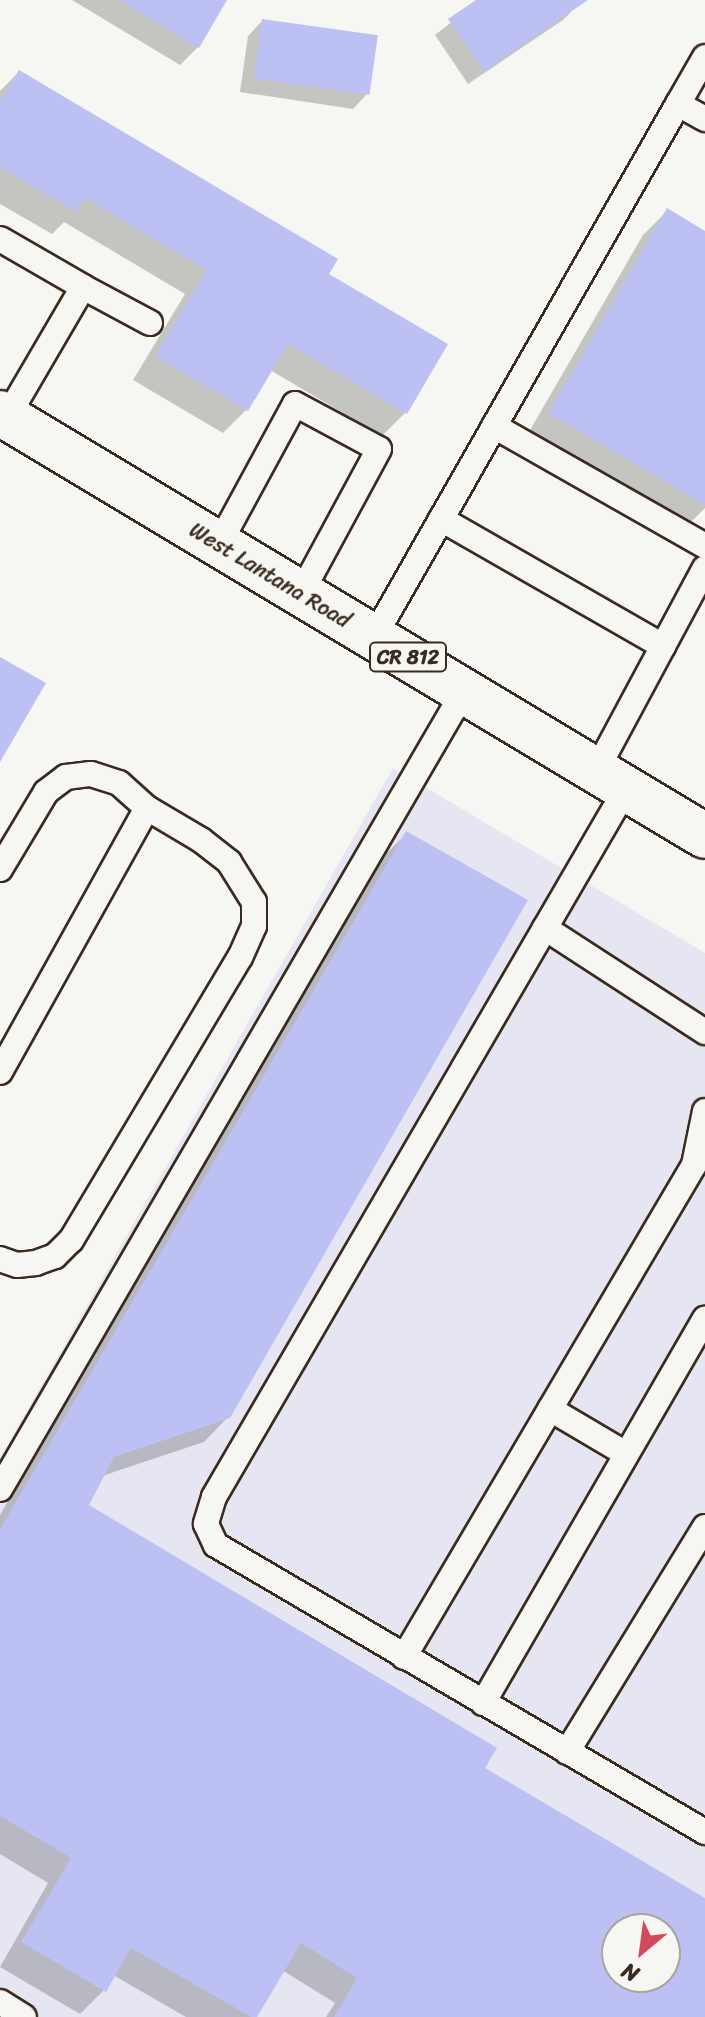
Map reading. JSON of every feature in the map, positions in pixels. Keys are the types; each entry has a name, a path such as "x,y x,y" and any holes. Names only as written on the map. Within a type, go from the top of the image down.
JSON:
{"main road":[{"name":"West Lantana Road","path":"4,415 705,836"}],"lane":[{"path":"374,637 705,57"},
{"path":"678,104 705,119"},
{"path":"0,239 150,323"},
{"path":"4,415 83,287"},
{"path":"219,544 295,404 379,449 301,593"},
{"path":"494,426 705,546"},
{"path":"441,519 663,646"},
{"path":"705,568 663,646 611,780 545,928 214,1497 206,1524 216,1545 705,1832"},
{"path":"0,1489 464,691"},
{"path":"0,869 46,792 66,777 91,774 119,783 147,808 201,840 229,862 254,902 254,926 240,957 71,1240 55,1256 36,1263 17,1265 0,1259"},
{"path":"0,1072 147,808"},
{"path":"545,928 705,1032"},
{"path":"404,1657 694,1165 705,1111"},
{"path":"483,1703 626,1454 702,1329"},
{"path":"550,1409 626,1454"},
{"path":"567,1752 705,1527"},
{"path":"0,2002 24,2017"}],"shaded area":[{"path":"393,768 705,953 705,2017 0,2017 0,1458"}],"building":[{"path":"119,0 227,0 199,48"},
{"path":"476,0 588,0 484,71 448,19"},
{"path":"262,19 378,35 370,95 254,78"},
{"path":"19,70 338,259 329,274 448,344 407,414 288,344 248,411 155,356 206,270 85,198 76,212 0,167 0,101"},
{"path":"667,208 705,231 705,505 548,413"},
{"path":"0,657 46,683 0,762"},
{"path":"406,831 528,900 230,1418 114,1457 89,1505 497,1748 485,1768 705,1898 705,2017 334,2017 357,1978 301,1943 257,2017 251,2017 131,1948 106,1992 21,1942 71,1858 0,1816 0,1529"}]}
